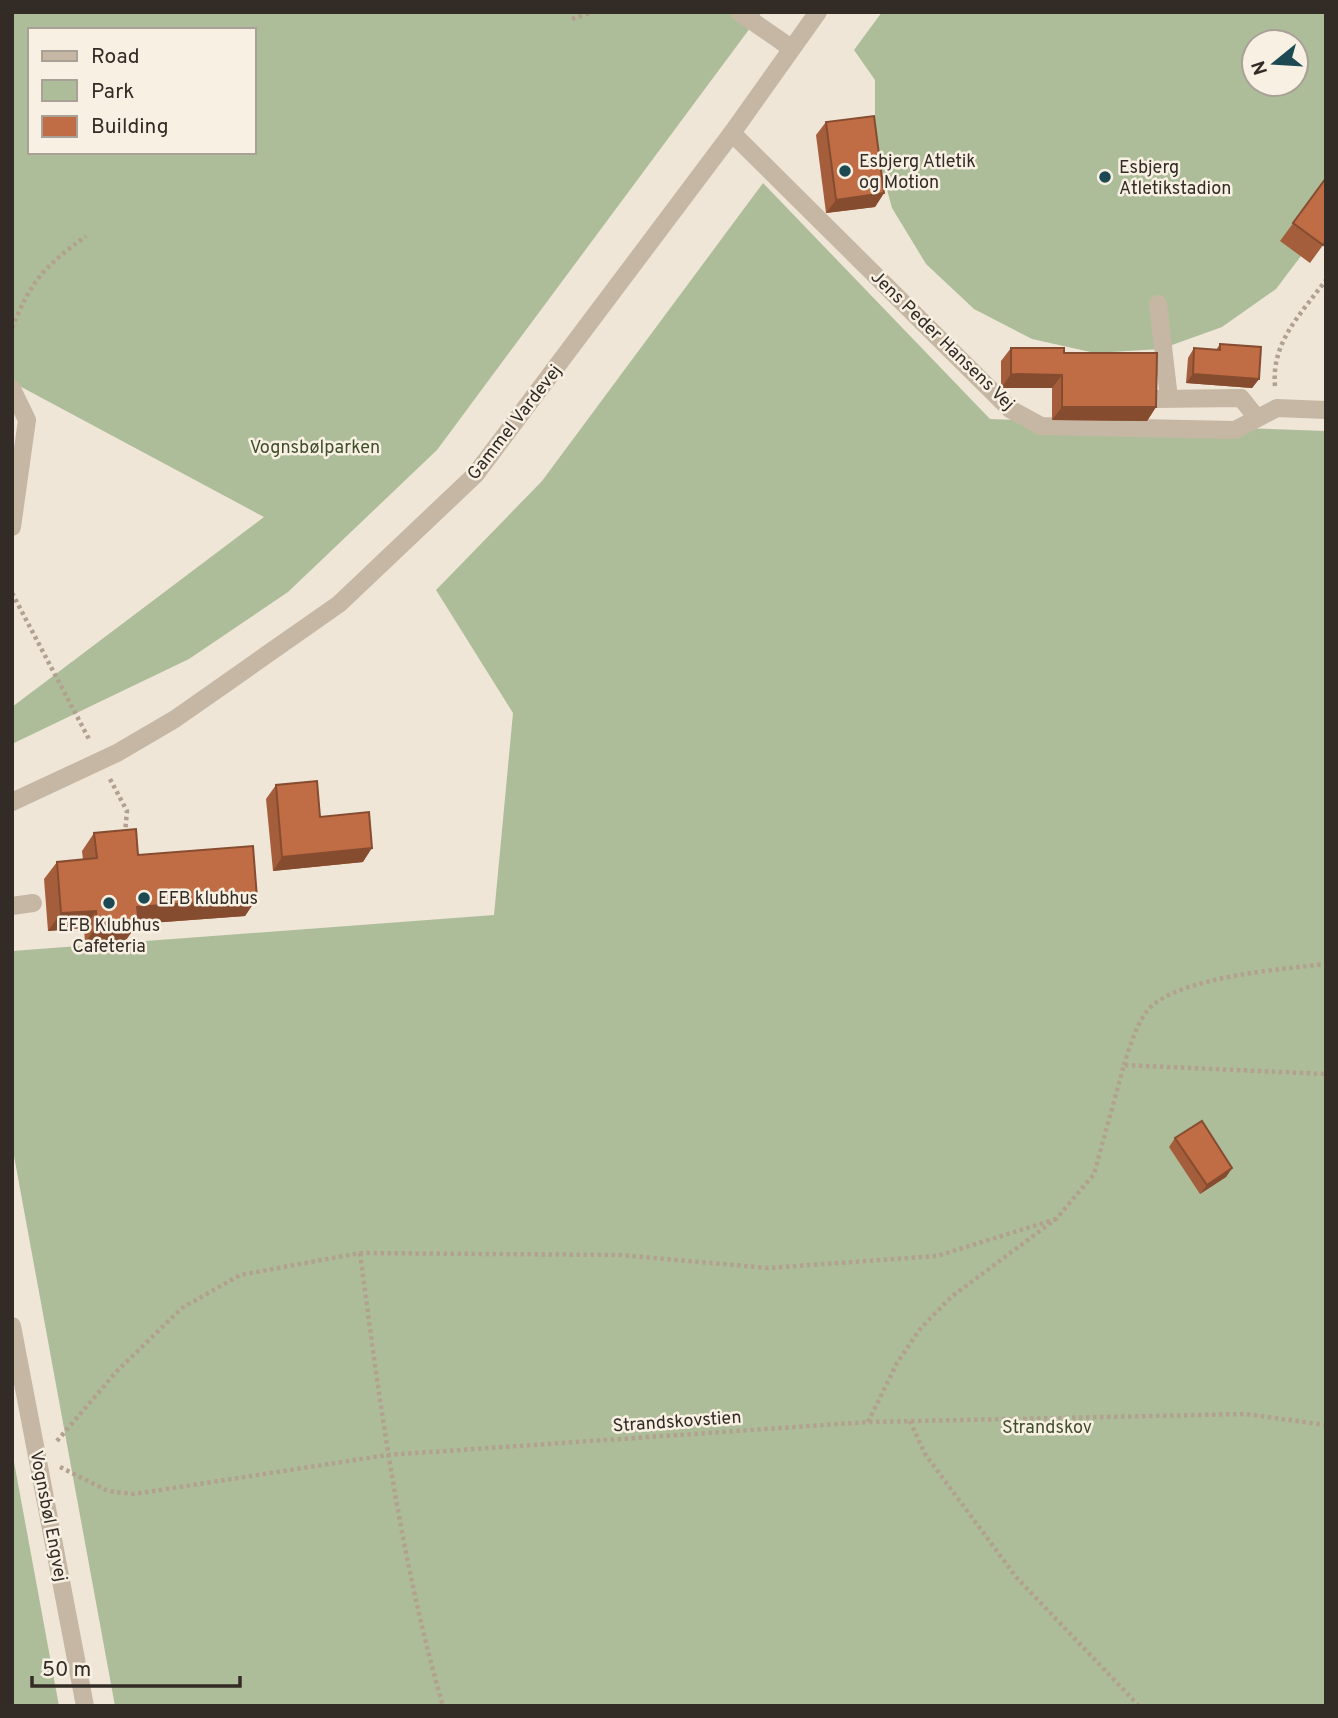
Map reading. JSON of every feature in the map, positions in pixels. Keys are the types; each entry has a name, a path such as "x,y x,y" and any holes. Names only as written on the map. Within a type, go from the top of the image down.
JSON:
{"street":[{"path":"738,12 791,48"},
{"name":"Gammel Vardevej","path":"12,802 101,761 175,719 339,604 475,475 732,133 818,12"},
{"name":"Jens Peder Hansens Vej","path":"732,133 1010,409 1041,426 1235,430 1277,408 1326,410"},
{"path":"1158,304 1162,398 1241,398 1257,418"},
{"path":"12,389 27,420 12,527"},
{"path":"12,906 33,904"},
{"name":"Vognsbøl Engvej","path":"12,1326 19,1396 39,1462 85,1706"}],"path":[{"path":"572,19 593,12"},
{"path":"12,328 28,289 50,262 86,236"},
{"path":"1277,408 1273,365 1286,333 1326,280"},
{"path":"12,593 127,811 125,835"},
{"path":"868,1422 897,1363 920,1329 951,1297 1056,1219 1094,1174 1131,1043 1148,1010 1176,990 1250,973 1326,964"},
{"path":"1124,1065 1326,1074"},
{"path":"39,1462 117,1371 182,1308 240,1275 360,1254 620,1255 768,1268 937,1256 1056,1219"},
{"path":"360,1254 387,1455 430,1663 443,1706"},
{"name":"Strandskovstien","path":"39,1462 67,1469 108,1491 135,1494 387,1455 868,1422 1245,1415 1326,1426"},
{"path":"910,1421 925,1454 1016,1577 1139,1706"}],"green space":[{"name":"Vognsbølparken","path":"12,12 762,12 437,450 288,592 189,659 12,744 12,707 264,517 12,382"},
{"name":"Esbjerg Atletikstadion","path":"882,12 1326,12 1326,223 1276,289 1222,327 1161,349 1095,353 1032,339 974,309 926,264 892,208 875,145 875,80 854,50"},
{"name":"Strandskov","path":"763,183 990,419 1326,431 1326,1706 115,1706 12,1145 12,951 494,915 513,713 436,590 542,481"},
{"path":"12,1451 59,1706 12,1706"}],"building":[{"name":"Esbjerg Atletik og Motion","path":"874,116 884,193 836,200 826,122"},
{"path":"1326,178 1326,241 1323,245 1293,223"},
{"path":"1220,344 1261,347 1259,379 1193,374 1194,348 1220,350"},
{"path":"1011,348 1064,348 1064,353 1157,353 1156,407 1062,407 1062,375 1011,374"},
{"path":"317,781 320,817 369,812 372,848 282,857 276,785"},
{"name":"EFB klubhus","path":"136,829 138,855 253,846 257,898 137,907 139,922 97,925 96,911 61,913 57,862 97,858 94,833"},
{"path":"1202,1121 1232,1168 1207,1185 1175,1138"}],"place":[{"name":"Esbjerg Atletik og Motion","path":"845,171"},
{"name":"Esbjerg Atletikstadion","path":"1105,177"},
{"name":"EFB klubhus","path":"144,898"},
{"name":"EFB Klubhus Cafeteria","path":"109,903"}]}
